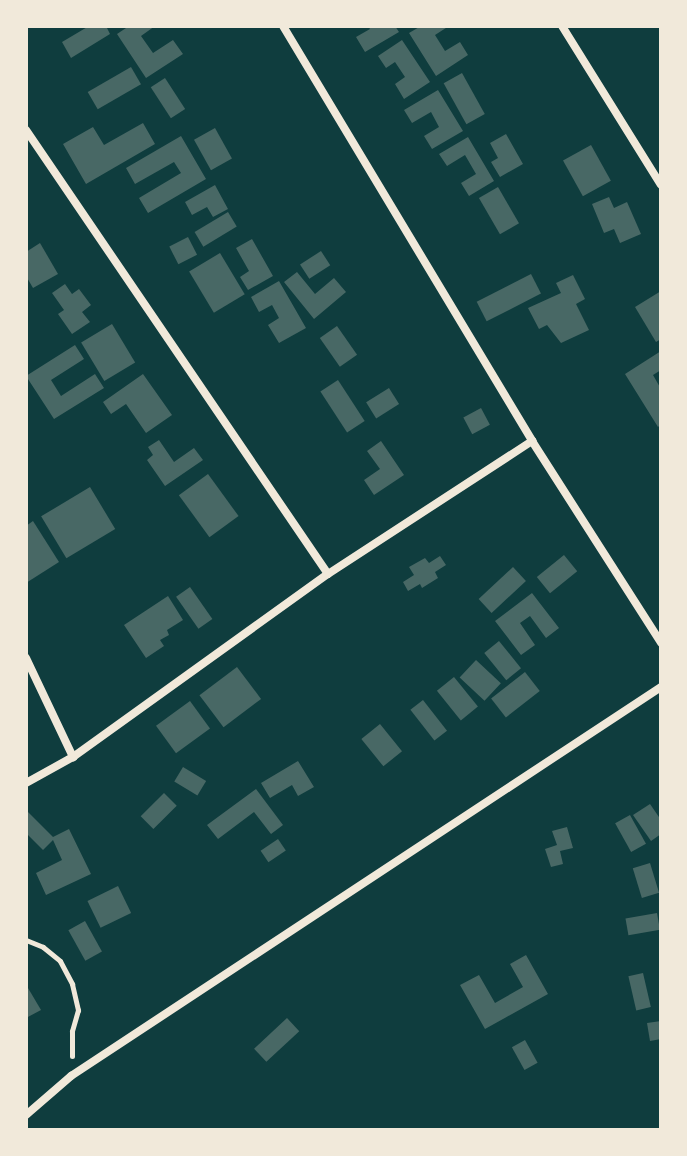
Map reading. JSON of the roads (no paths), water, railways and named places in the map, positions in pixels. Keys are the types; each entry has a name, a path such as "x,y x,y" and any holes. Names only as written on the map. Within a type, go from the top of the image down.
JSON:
{"street":[{"path":"283,26 532,441 661,643"},
{"path":"562,26 661,185"},
{"path":"26,130 328,574"},
{"path":"26,783 73,757 328,574 532,441"},
{"path":"26,658 73,757"},
{"path":"26,1115 71,1076 661,687"}]}
